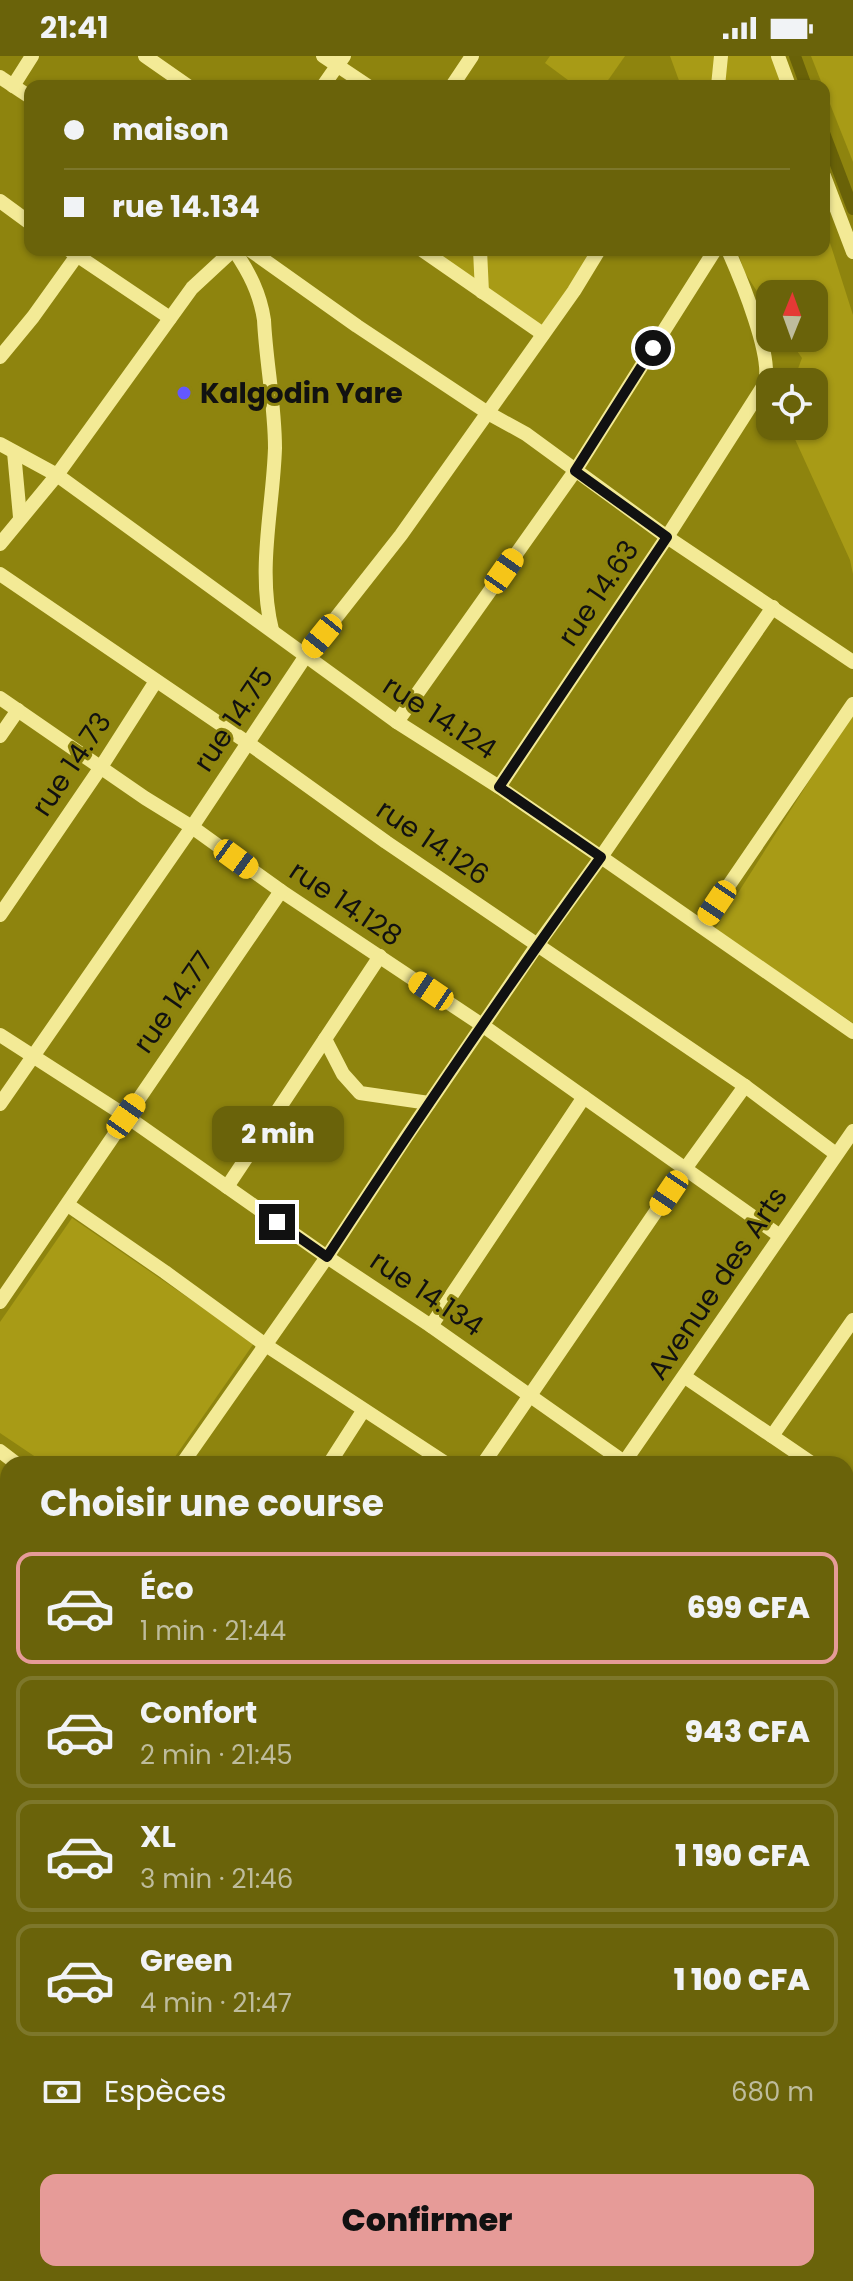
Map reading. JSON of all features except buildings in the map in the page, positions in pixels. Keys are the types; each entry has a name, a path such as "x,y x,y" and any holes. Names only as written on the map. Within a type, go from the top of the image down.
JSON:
{"street":[{"path":"24,93 6,81 32,56"},
{"path":"145,56 179,80"},
{"path":"323,56 340,61 361,80"},
{"path":"456,80 472,56"},
{"path":"719,80 721,56"},
{"path":"778,56 787,80"},
{"path":"327,80 340,61"},
{"path":"830,192 853,252"},
{"path":"0,201 24,219"},
{"path":"0,357 33,317 72,256"},
{"path":"81,256 170,318"},
{"path":"0,544 57,475 192,288 227,256"},
{"path":"237,256 256,288 264,320 275,446 264,571 272,630"},
{"path":"258,256 357,326 488,413 526,434 667,537 853,662"},
{"path":"431,256 543,334"},
{"path":"480,256 482,292"},
{"name":"rue 14.75","path":"0,1104 192,827 305,657 379,564 574,291 595,256"},
{"path":"397,722 575,471 711,256"},
{"name":"rue 14.63","path":"499,787 667,537 768,377 757,328 730,256"},
{"path":"7,448 20,517"},
{"name":"rue 14.124","path":"7,448 57,475 397,722 499,787 853,1032"},
{"name":"rue 14.126","path":"0,574 745,1086 836,1154"},
{"path":"187,1456 773,607"},
{"name":"rue 14.73","path":"0,915 156,681"},
{"name":"rue 14.128","path":"0,698 482,1025 780,1236"},
{"path":"701,926 853,704"},
{"path":"0,736 18,710"},
{"name":"rue 14.77","path":"0,1302 281,891"},
{"path":"227,1187 380,956"},
{"name":"rue 14.134","path":"0,1035 126,1116 615,1456"},
{"path":"325,1039 343,1074 360,1093 429,1103"},
{"path":"489,1456 745,1086"},
{"path":"431,1326 584,1097"},
{"name":"Avenue des Arts","path":"630,1456 853,1131"},
{"path":"68,1205 264,1344 434,1456"},
{"path":"772,1436 853,1320"},
{"path":"685,1377 801,1456"},
{"path":"334,1456 363,1411"}],"shaded area":[{"path":"550,56 625,56 608,80 568,80 545,63"},
{"path":"670,56 775,56 781,80 679,80"},
{"path":"811,56 853,56 853,162 830,104 830,80 821,80"},
{"path":"830,243 853,315 853,574 850,560 795,440 828,440 828,368 798,368 802,358 798,352 828,352 828,280 756,280 756,290 739,256 830,256"},
{"path":"433,256 591,256 544,333"},
{"path":"853,712 853,1023 715,929"},
{"path":"72,1218 254,1343 176,1456 34,1456 0,1433 0,1322"}],"waterway":[{"path":"795,56 804,80"},
{"path":"830,149 853,209"}],"place":[{"name":"Kalgodin Yare","path":"184,393"}],"route":[{"path":"277,1222 327,1257 429,1103 601,857 499,787 667,537 575,471 653,348"}]}
